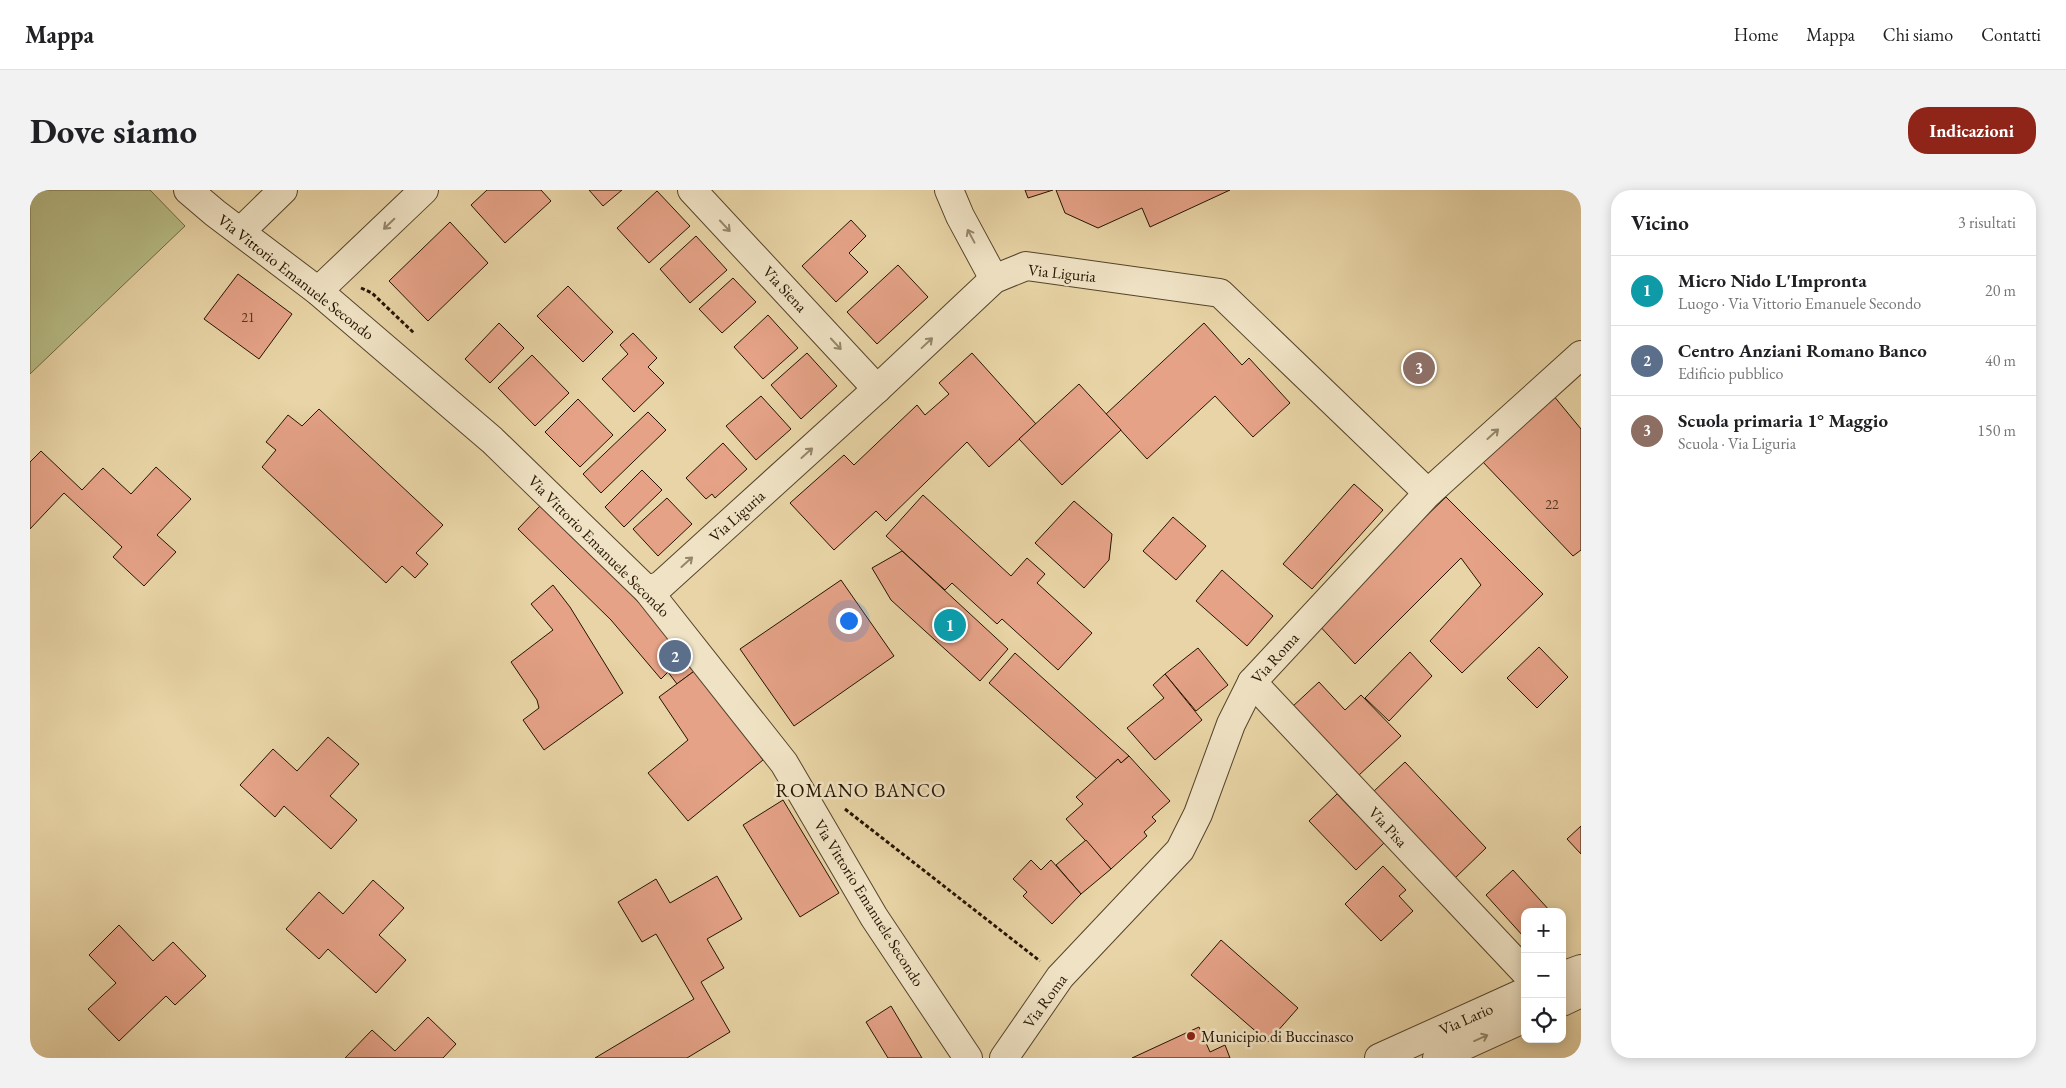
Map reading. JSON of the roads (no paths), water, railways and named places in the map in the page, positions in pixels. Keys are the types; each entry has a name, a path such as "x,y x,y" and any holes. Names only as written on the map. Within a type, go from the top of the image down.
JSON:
{"street":[{"name":"Via Vittorio Emanuele Secondo","path":"188,190 318,291 492,440 648,591 784,763 874,917 968,1058"},
{"path":"241,231 283,190"},
{"path":"318,291 424,190"},
{"name":"Via Siena","path":"692,190 878,389"},
{"path":"949,190 960,216 994,279"},
{"name":"Via Liguria","path":"648,591 661,585 878,389 994,279 1026,266 1220,293 1428,492"},
{"name":"Via Roma","path":"1004,1058 1060,977 1180,850 1198,814 1231,724 1252,682 1428,492 1581,355"},
{"name":"Via Pisa","path":"1252,682 1521,968"},
{"path":"1566,974 1581,968"},
{"path":"1566,1000 1581,993"},
{"name":"Via Lario","path":"1379,1058 1521,994"},
{"name":"Via Lario","path":"1437,1058 1521,1020"}],"place":[{"name":"Scuola primaria 1° Maggio","path":"1419,368"},
{"name":"Micro Nido L'Impronta","path":"950,625"},
{"name":"Centro Anziani Romano Banco","path":"675,656"},
{"name":"Municipio di Buccinasco","path":"1191,1036"}],"district":[{"name":"ROMANO BANCO","path":"861,790"}]}
